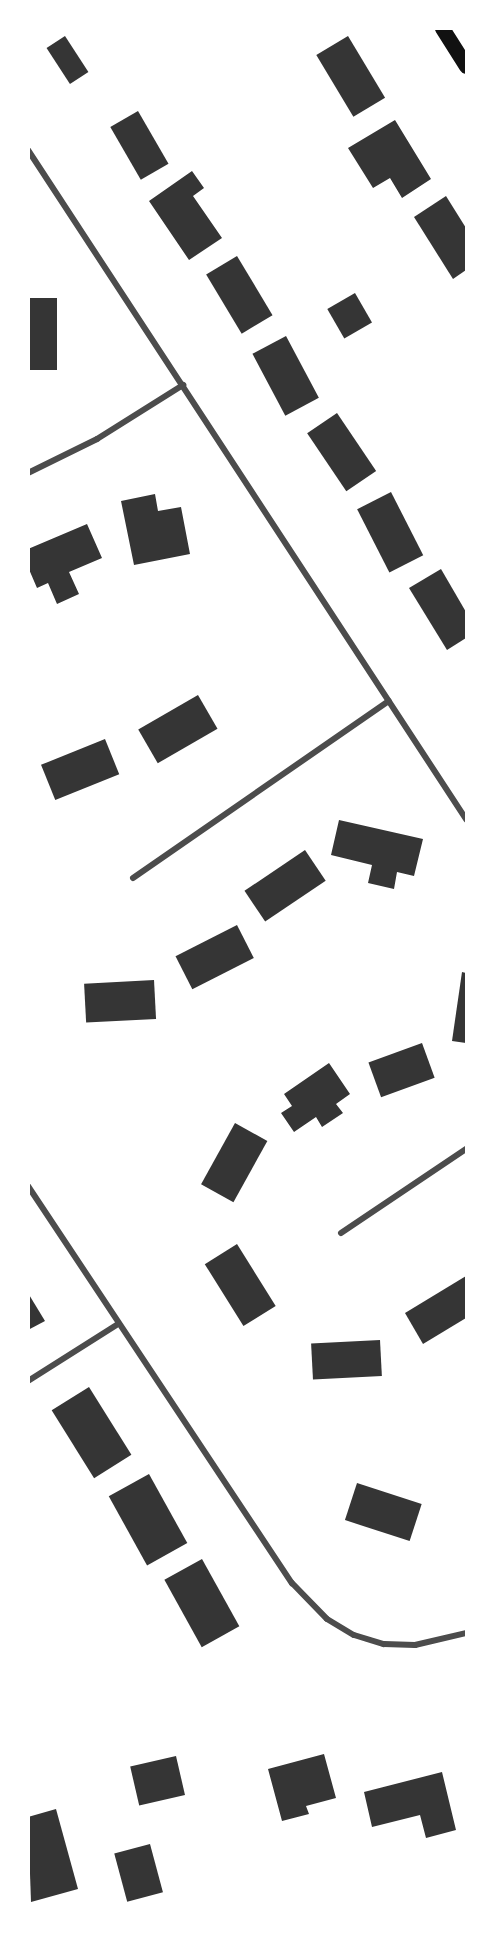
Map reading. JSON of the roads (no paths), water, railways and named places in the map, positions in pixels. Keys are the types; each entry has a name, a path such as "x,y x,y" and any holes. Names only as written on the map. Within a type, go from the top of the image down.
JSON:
{"main road":[{"path":"441,28 465,62"}],"street":[{"path":"28,150 466,819"},
{"path":"28,473 97,439 183,385"},
{"path":"134,878 389,701"},
{"path":"341,1233 466,1149"},
{"path":"28,1186 292,1583 327,1619 354,1635 384,1644 415,1645 466,1634"},
{"path":"28,1381 118,1324"}]}
